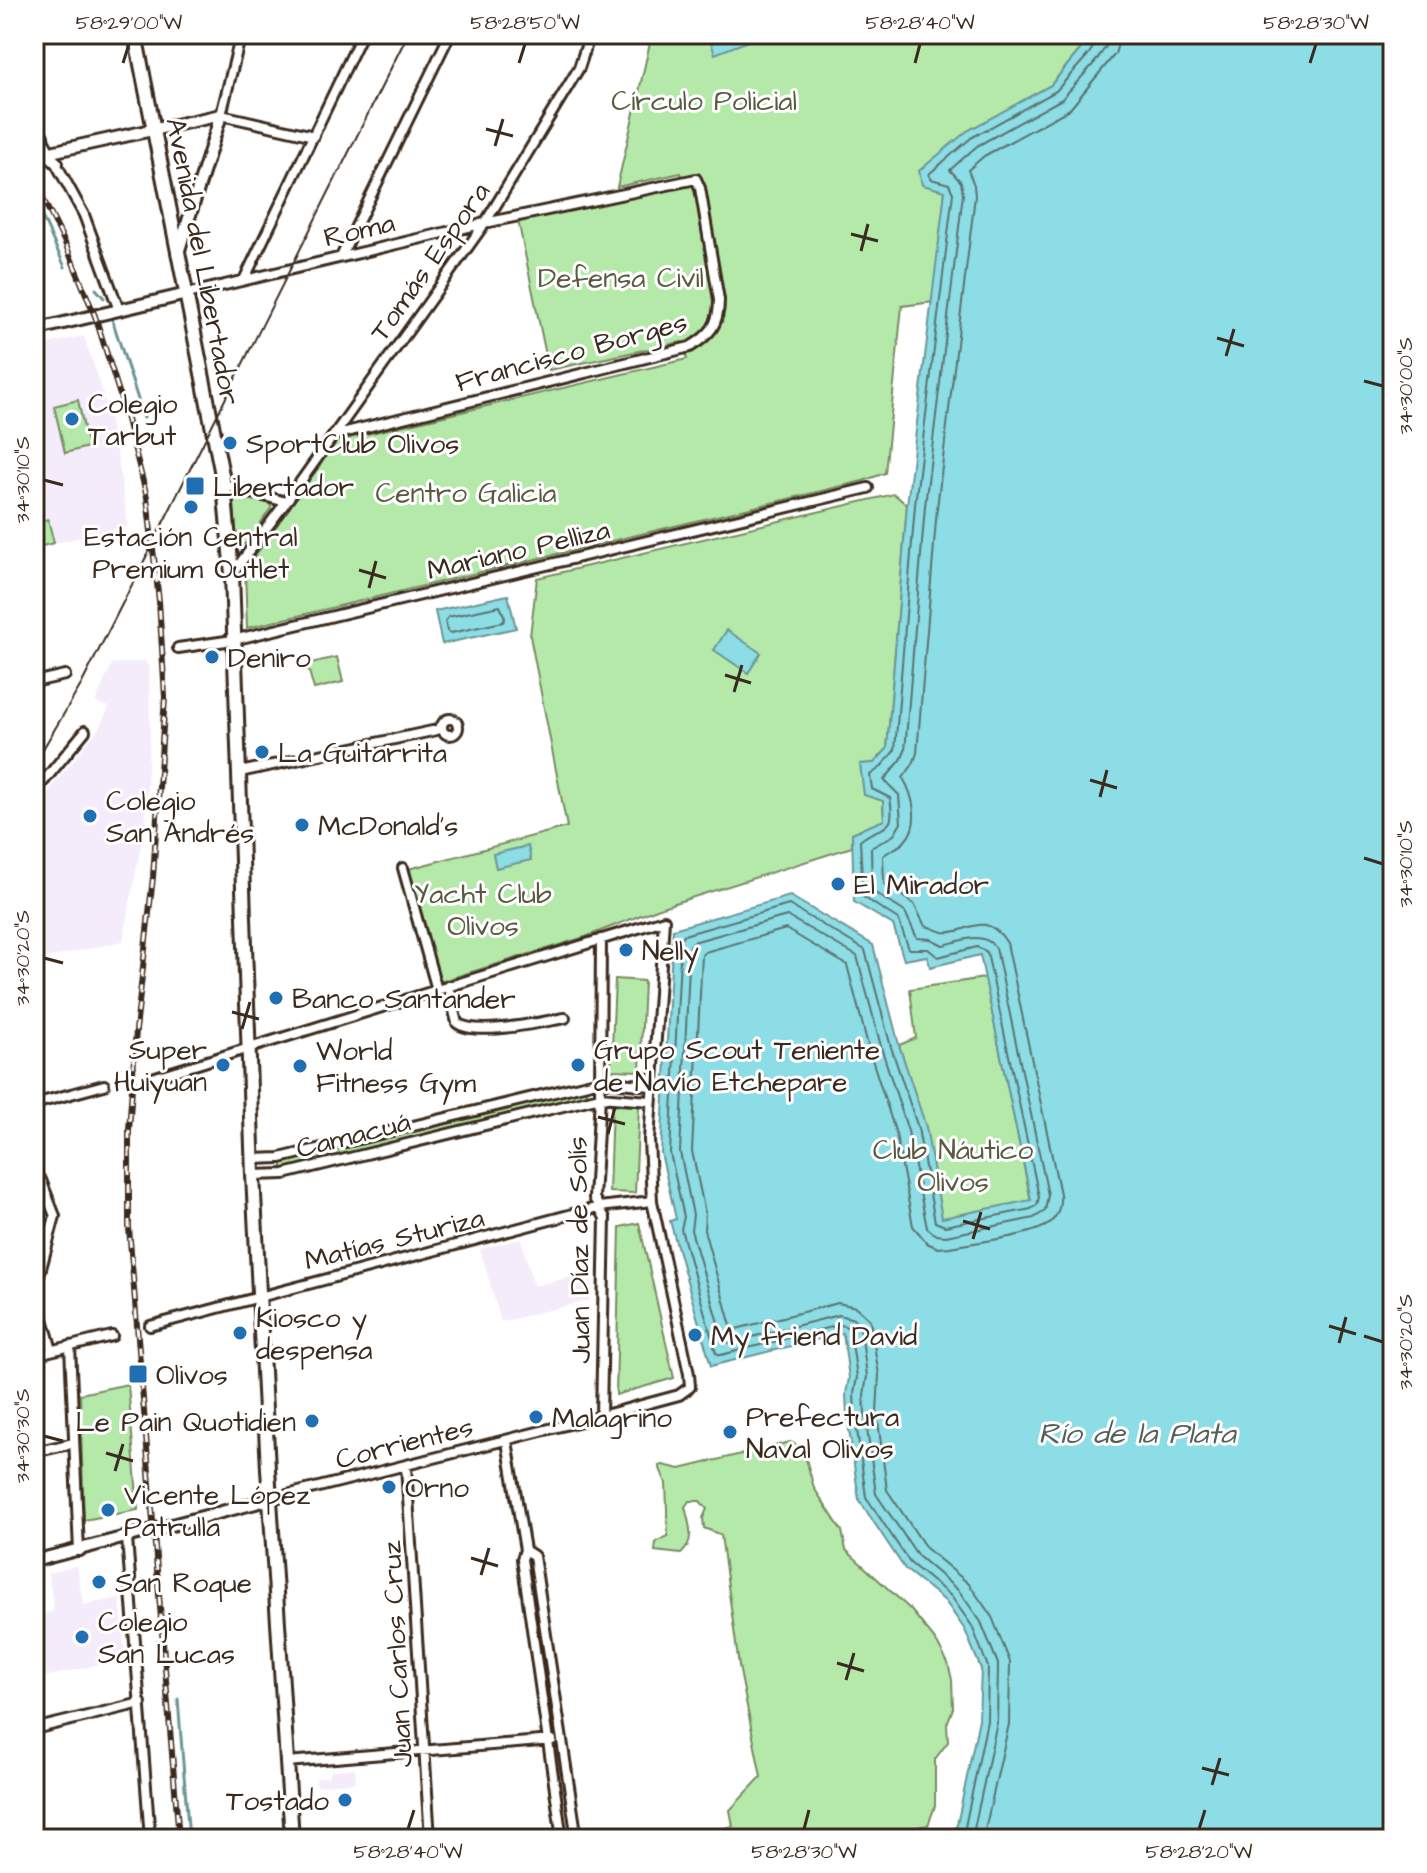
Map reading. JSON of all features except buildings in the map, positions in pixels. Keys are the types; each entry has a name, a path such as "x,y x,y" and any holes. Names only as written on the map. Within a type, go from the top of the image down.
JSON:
{"main road":[{"name":"Avenida del Libertador","path":"135,34 224,485 232,574 253,1175 292,1839"}],"street":[{"path":"178,252 221,115 241,34"},
{"path":"244,280 362,34"},
{"path":"341,257 450,34"},
{"name":"Tomás Espora","path":"232,574 485,223 579,68 590,34"},
{"path":"38,155 221,115 314,136"},
{"path":"34,123 84,215 119,310"},
{"path":"38,155 43,148 42,136"},
{"path":"38,155 50,157 57,163"},
{"name":"Roma","path":"34,330 485,223 696,179"},
{"name":"Francisco Borges","path":"334,435 690,347 704,339 714,329 719,315 719,300 696,179"},
{"path":"224,485 286,502"},
{"name":"Mariano Pelliza","path":"178,648 233,640 868,488"},
{"path":"34,682 65,675"},
{"path":"240,772 441,729"},
{"path":"34,793 85,731"},
{"path":"403,868 437,990"},
{"path":"149,1079 664,920 650,1101 652,1201"},
{"name":"Juan Díaz de Solís","path":"601,939 600,1097 594,1198 605,1218 601,1416"},
{"path":"448,986 457,1023 462,1027 491,1030 565,1018"},
{"name":"Camacuá","path":"253,1159 280,1158 600,1081 651,1086"},
{"path":"34,1104 104,1085"},
{"name":"Camacuá","path":"253,1175 284,1174 600,1097 650,1101"},
{"path":"500,1105 503,1120"},
{"path":"347,1142 351,1158"},
{"path":"34,1176 41,1180 55,1216 35,1291 52,1350"},
{"name":"Matías Sturiza","path":"150,1326 599,1207 652,1201"},
{"name":"Corrientes","path":"34,1561 679,1395 690,1387 689,1374 652,1201"},
{"path":"34,1355 112,1336"},
{"path":"70,1346 79,1551"},
{"path":"507,1441 525,1550 522,1559 562,1839"},
{"path":"34,1452 74,1443"},
{"name":"Juan Carlos Cruz","path":"406,1466 430,1839"},
{"path":"127,1538 150,1839"},
{"path":"525,1550 534,1556 577,1839"},
{"path":"34,1729 141,1703"},
{"path":"287,1762 561,1739"}],"shaded area":[{"name":"Colegio Tarbut","path":"84,336 102,390 116,448 128,526 34,548 34,384 37,383 34,347"},
{"name":"Colegio San Andrés","path":"145,661 149,668 150,730 145,824 123,941 34,961 34,809 99,728 109,707 95,702 112,664"},
{"path":"521,1239 534,1286 592,1272 590,1300 501,1322 480,1249"},
{"name":"Colegio San Lucas","path":"77,1566 83,1605 120,1598 125,1658 45,1677 38,1615 54,1611 48,1573"},
{"path":"355,1768 356,1782 317,1786 316,1778 328,1777 332,1770"}],"green space":[{"path":"652,34 1093,34 1051,85 1009,109 945,191 933,302 902,306 885,473 863,481 247,628 245,570 337,441 687,359 682,342 549,370 518,220 684,186 681,173 617,187"},
{"path":"78,400 88,447 65,453 54,406"},
{"name":"Yacht Club Olivos","path":"894,494 907,505 887,749 874,763 861,764 883,801 884,821 852,833 852,847 662,907 585,937 432,984 401,871 567,827 530,636 537,578"},
{"path":"234,500 270,503 271,508 247,543 241,545 236,536"},
{"path":"48,519 54,543 34,548 34,523"},
{"path":"337,657 343,682 314,689 307,664"},
{"name":"Club Náutico Olivos","path":"985,978 1031,1201 815,1264 918,1105 899,1045 916,1038 910,989"},
{"path":"615,979 644,981 640,1071 611,1070"},
{"path":"586,1087 586,1096 283,1170 281,1161"},
{"path":"612,1105 639,1106 635,1193 609,1192"},
{"path":"639,1223 674,1378 616,1395 620,1227"},
{"path":"128,1384 138,1510 84,1520 80,1394"},
{"path":"790,1442 803,1448 814,1488 842,1531 846,1550 911,1610 936,1641 948,1663 953,1708 947,1724 948,1742 935,1759 935,1806 928,1825 882,1833 858,1833 832,1839 680,1839 733,1826 730,1810 761,1777 739,1666 721,1535 704,1528 703,1518 707,1509 700,1501 689,1501 685,1507 690,1532 686,1549 681,1554 655,1551 656,1542 668,1536 666,1483 659,1466 680,1469"}],"water":[{"path":"708,34 748,34 751,40 715,54"},
{"name":"Río de la Plata","path":"1093,34 1393,34 1393,1839 948,1839 957,1825 979,1719 981,1669 965,1630 945,1601 905,1569 859,1500 847,1416 849,1378 843,1333 711,1366 670,1221 676,1219 661,1153 673,929 790,896 873,945 899,1045 926,1127 942,1218 1031,1200 980,955 930,967 927,956 904,960 893,925 854,902 852,833 884,820 883,801 864,795 860,764 874,763 887,749 907,505 945,191 922,185 919,171 967,131 1051,85"},
{"path":"508,595 516,628 442,644 435,611"},
{"path":"727,630 761,653 748,673 714,650"},
{"path":"528,846 531,860 496,868 493,854"}],"waterway":[{"path":"34,199 65,267"},
{"path":"96,289 104,298"},
{"path":"112,319 144,418"},
{"path":"178,1699 189,1839"}],"tram line":[{"path":"34,764 81,685 408,34"}],"railway":[{"path":"34,181 65,243 95,316 124,408 147,497 159,601 165,697 153,877 136,1030 129,1130 129,1228 179,1839"}],"place":[{"name":"Colegio Tarbut","path":"72,419"},
{"name":"SportClub Olivos","path":"230,443"},
{"name":"Libertador","path":"195,486"},
{"name":"Estación Central Premium Outlet","path":"191,507"},
{"name":"Deniro","path":"212,657"},
{"name":"La Guitarrita","path":"262,752"},
{"name":"Colegio San Andrés","path":"90,816"},
{"name":"McDonald's","path":"302,825"},
{"name":"El Mirador","path":"838,884"},
{"name":"Nelly","path":"626,950"},
{"name":"Banco Santander","path":"276,998"},
{"name":"Super Huiyuan","path":"223,1065"},
{"name":"Grupo Scout Teniente de Navío Etchepare","path":"578,1065"},
{"name":"World Fitness Gym","path":"300,1066"},
{"name":"Kiosco y despensa","path":"240,1333"},
{"name":"My friend David","path":"695,1335"},
{"name":"Olivos","path":"138,1374"},
{"name":"Malagrino","path":"536,1417"},
{"name":"Le Pain Quotidien","path":"312,1421"},
{"name":"Prefectura Naval Olivos","path":"730,1432"},
{"name":"Orno","path":"389,1487"},
{"name":"Vicente López Patrulla","path":"108,1510"},
{"name":"San Roque","path":"99,1582"},
{"name":"Colegio San Lucas","path":"82,1637"},
{"name":"Tostado","path":"345,1800"}],"park label":[{"name":"Círculo Policial","path":"704,100"},
{"name":"Defensa Civil","path":"621,277"},
{"name":"Centro Galicia","path":"466,492"}]}
